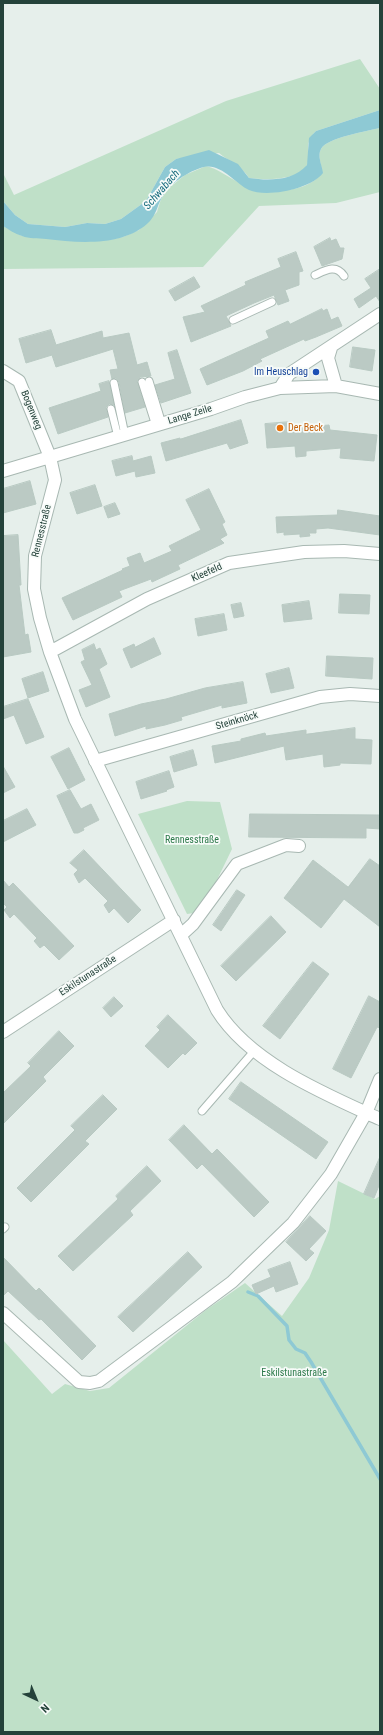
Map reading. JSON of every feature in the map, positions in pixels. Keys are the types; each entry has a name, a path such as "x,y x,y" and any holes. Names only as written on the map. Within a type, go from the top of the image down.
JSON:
{"street":[{"path":"280,388 289,374 331,348 380,314"},
{"path":"331,348 328,358 336,386"},
{"name":"Bogenweg","path":"3,371 19,381 50,457"},
{"name":"Lange Zeile","path":"3,471 210,410 245,397 280,388 336,386 380,394"},
{"name":"Rennesstraße","path":"50,457 55,480 35,556 34,589 40,618 50,652 75,719 181,935 224,1020 255,1050 285,1071 380,1120"},
{"name":"Kleefeld","path":"50,652 146,599 229,563 304,552 344,551 380,554"},
{"name":"Steinknöck","path":"95,761 320,697 350,694 380,696"},
{"path":"181,935 193,924 238,864 286,845 299,846"},
{"name":"Eskilstunastraße","path":"3,1032 174,920"},
{"path":"3,1313 79,1382 90,1383 99,1381 232,1282 293,1224 330,1177 366,1113 380,1079"}],"lane":[{"path":"315,275 327,269 335,268 341,271 344,276"},
{"path":"233,320 272,302"},
{"path":"146,382 159,425"},
{"path":"114,383 121,436"},
{"path":"111,409 121,436"},
{"path":"202,1111 255,1050"}],"green space":[{"path":"360,59 380,89 380,110 316,131 309,141 309,156 307,165 297,174 289,177 272,179 249,178 239,167 219,153 176,159 165,167 146,201 121,219 105,224 87,223 65,227 28,224 15,215 3,201 3,173 14,195 226,101"},
{"path":"380,128 380,192 336,203 259,206 203,267 3,269 3,226 22,236 109,240 123,237 139,230 157,212 161,199 169,188 185,175 206,166 218,170 236,181 257,188 269,190 293,189 305,186 322,173 319,155 324,145 339,138"},
{"name":"Rennesstraße","path":"187,801 220,802 232,849 215,884 194,913 187,914 138,814"},
{"path":"338,1181 375,1199 380,1196 380,1732 3,1732 3,1340 52,1394 65,1384 90,1391 109,1388 206,1310 245,1283 282,1316 309,1278 329,1230"}],"water":[{"name":"Schwabach","path":"380,110 380,128 339,138 324,145 319,155 323,173 309,184 299,188 277,192 257,192 249,190 216,168 204,167 185,175 164,193 150,221 140,229 115,239 73,242 31,238 17,234 3,226 3,201 15,215 28,224 65,227 87,223 105,224 121,219 146,201 165,167 176,159 209,150 238,164 249,178 280,179 288,177 295,174 307,165 309,138 316,131"}],"building":[{"path":"330,238 331,241 336,239 340,248 344,248 342,259 322,266 314,247"},
{"path":"296,252 303,271 299,272 299,285 285,290 289,301 278,305 274,295 254,303 226,316 231,326 191,342 183,317 205,312 201,306 246,285 245,282 281,267 278,259"},
{"path":"380,269 380,302 376,296 359,308 354,299 371,288 365,279"},
{"path":"194,277 200,287 175,301 169,291"},
{"path":"322,309 323,311 327,309 331,320 338,317 342,326 305,341 304,339 260,359 262,361 243,371 207,385 200,369 269,338 266,331 288,321 290,324"},
{"path":"51,330 56,345 102,331 103,338 129,333 137,365 147,362 151,376 140,377 137,381 145,407 125,413 119,382 116,378 112,379 110,370 118,369 113,349 56,367 52,355 26,363 19,339"},
{"path":"353,347 375,350 372,371 350,367"},
{"path":"177,350 191,393 161,403 155,385 175,379 168,353"},
{"path":"109,381 114,405 109,404 106,407 108,417 58,434 49,408 101,391 99,384"},
{"path":"241,420 248,443 230,449 227,443 166,461 161,443 180,439"},
{"path":"291,422 291,428 329,425 330,430 377,435 374,461 340,458 341,448 306,451 306,456 296,457 295,446 267,448 265,424"},
{"path":"132,456 133,461 151,456 155,473 136,477 135,471 116,476 112,461"},
{"path":"30,481 36,504 3,513 3,489"},
{"path":"95,485 102,506 77,514 70,493"},
{"path":"209,489 225,522 222,524 227,535 220,539 224,543 178,565 180,569 152,582 151,579 119,591 122,597 73,620 62,598 130,566 127,558 140,553 144,563 172,551 169,546 201,530 186,500"},
{"path":"115,503 120,514 108,518 104,507"},
{"path":"338,510 380,516 380,535 328,528 316,529 316,533 309,533 310,536 300,537 300,534 284,535 284,532 277,533 276,517 337,515"},
{"path":"18,535 21,585 19,585 25,635 28,634 31,652 3,657 3,536"},
{"path":"340,594 370,595 369,614 339,613"},
{"path":"309,601 312,619 284,622 282,605"},
{"path":"241,603 244,616 234,618 231,605"},
{"path":"224,614 227,630 198,636 195,619"},
{"path":"154,638 161,654 131,668 123,649 134,644 135,647"},
{"path":"94,644 96,650 100,648 107,664 99,669 110,697 86,707 79,690 92,685 81,662 85,660 82,650"},
{"path":"327,656 373,658 372,679 326,676"},
{"path":"289,668 294,688 271,693 266,674"},
{"path":"43,672 49,691 28,698 22,679"},
{"path":"243,682 247,703 222,708 222,705 181,717 182,720 165,725 146,729 146,726 115,736 109,714 141,704 166,699 205,688"},
{"path":"28,699 44,737 26,744 14,715 3,719 3,707"},
{"path":"355,728 355,739 372,740 371,764 340,763 340,765 324,767 323,754 286,760 284,746 215,763 212,746 241,741 241,739 265,733 266,736 306,730 306,734"},
{"path":"69,748 85,780 68,789 51,757"},
{"path":"193,750 197,765 174,772 170,757"},
{"path":"3,766 15,787 3,793"},
{"path":"169,771 174,787 166,790 167,791 141,799 136,782"},
{"path":"70,790 81,809 91,804 99,820 83,828 84,830 78,833 74,833 57,796"},
{"path":"27,809 36,825 3,842 3,821"},
{"path":"250,814 380,815 380,829 366,828 366,838 249,837"},
{"path":"84,850 141,910 128,923 114,908 109,913 104,905 108,901 85,878 79,883 74,874 78,870 70,863"},
{"path":"370,859 380,866 380,927 344,899 321,928 284,898 313,860 348,887"},
{"path":"3,880 9,887 13,883 74,946 59,960 44,945 40,948 34,941 37,938 14,914 10,918 4,910 7,907 3,903"},
{"path":"237,890 245,895 221,931 213,925"},
{"path":"271,916 286,932 236,981 221,966"},
{"path":"313,962 329,974 280,1039 263,1026"},
{"path":"369,996 380,1002 380,1028 377,1027 351,1078 333,1069"},
{"path":"114,997 123,1006 111,1017 103,1008"},
{"path":"168,1015 197,1043 185,1055 183,1053 168,1068 145,1046 160,1030 157,1027"},
{"path":"59,1031 74,1046 43,1077 46,1081 3,1124 3,1093 31,1066 28,1063"},
{"path":"241,1082 328,1142 316,1159 229,1099"},
{"path":"103,1095 117,1109 85,1141 89,1144 31,1202 17,1188 75,1130 71,1126"},
{"path":"184,1125 212,1154 217,1149 269,1202 254,1217 202,1164 197,1169 169,1140"},
{"path":"380,1157 380,1183 374,1198 364,1194"},
{"path":"147,1166 161,1181 130,1211 133,1215 73,1271 58,1256 118,1199 116,1196"},
{"path":"310,1216 326,1231 309,1249 314,1253 306,1261 286,1242"},
{"path":"188,1252 202,1267 133,1332 118,1317"},
{"path":"3,1257 36,1291 39,1288 96,1346 82,1360 41,1319 39,1320 8,1291 3,1296"},
{"path":"290,1262 298,1284 276,1292 274,1286 256,1294 252,1285 271,1277 268,1270"}],"waterway":[{"path":"248,1292 258,1296 287,1326 289,1340 296,1349 305,1353 311,1362 380,1479"}],"place":[{"name":"Im Heuschlag","path":"316,372"},
{"name":"Der Beck","path":"280,428"}]}
